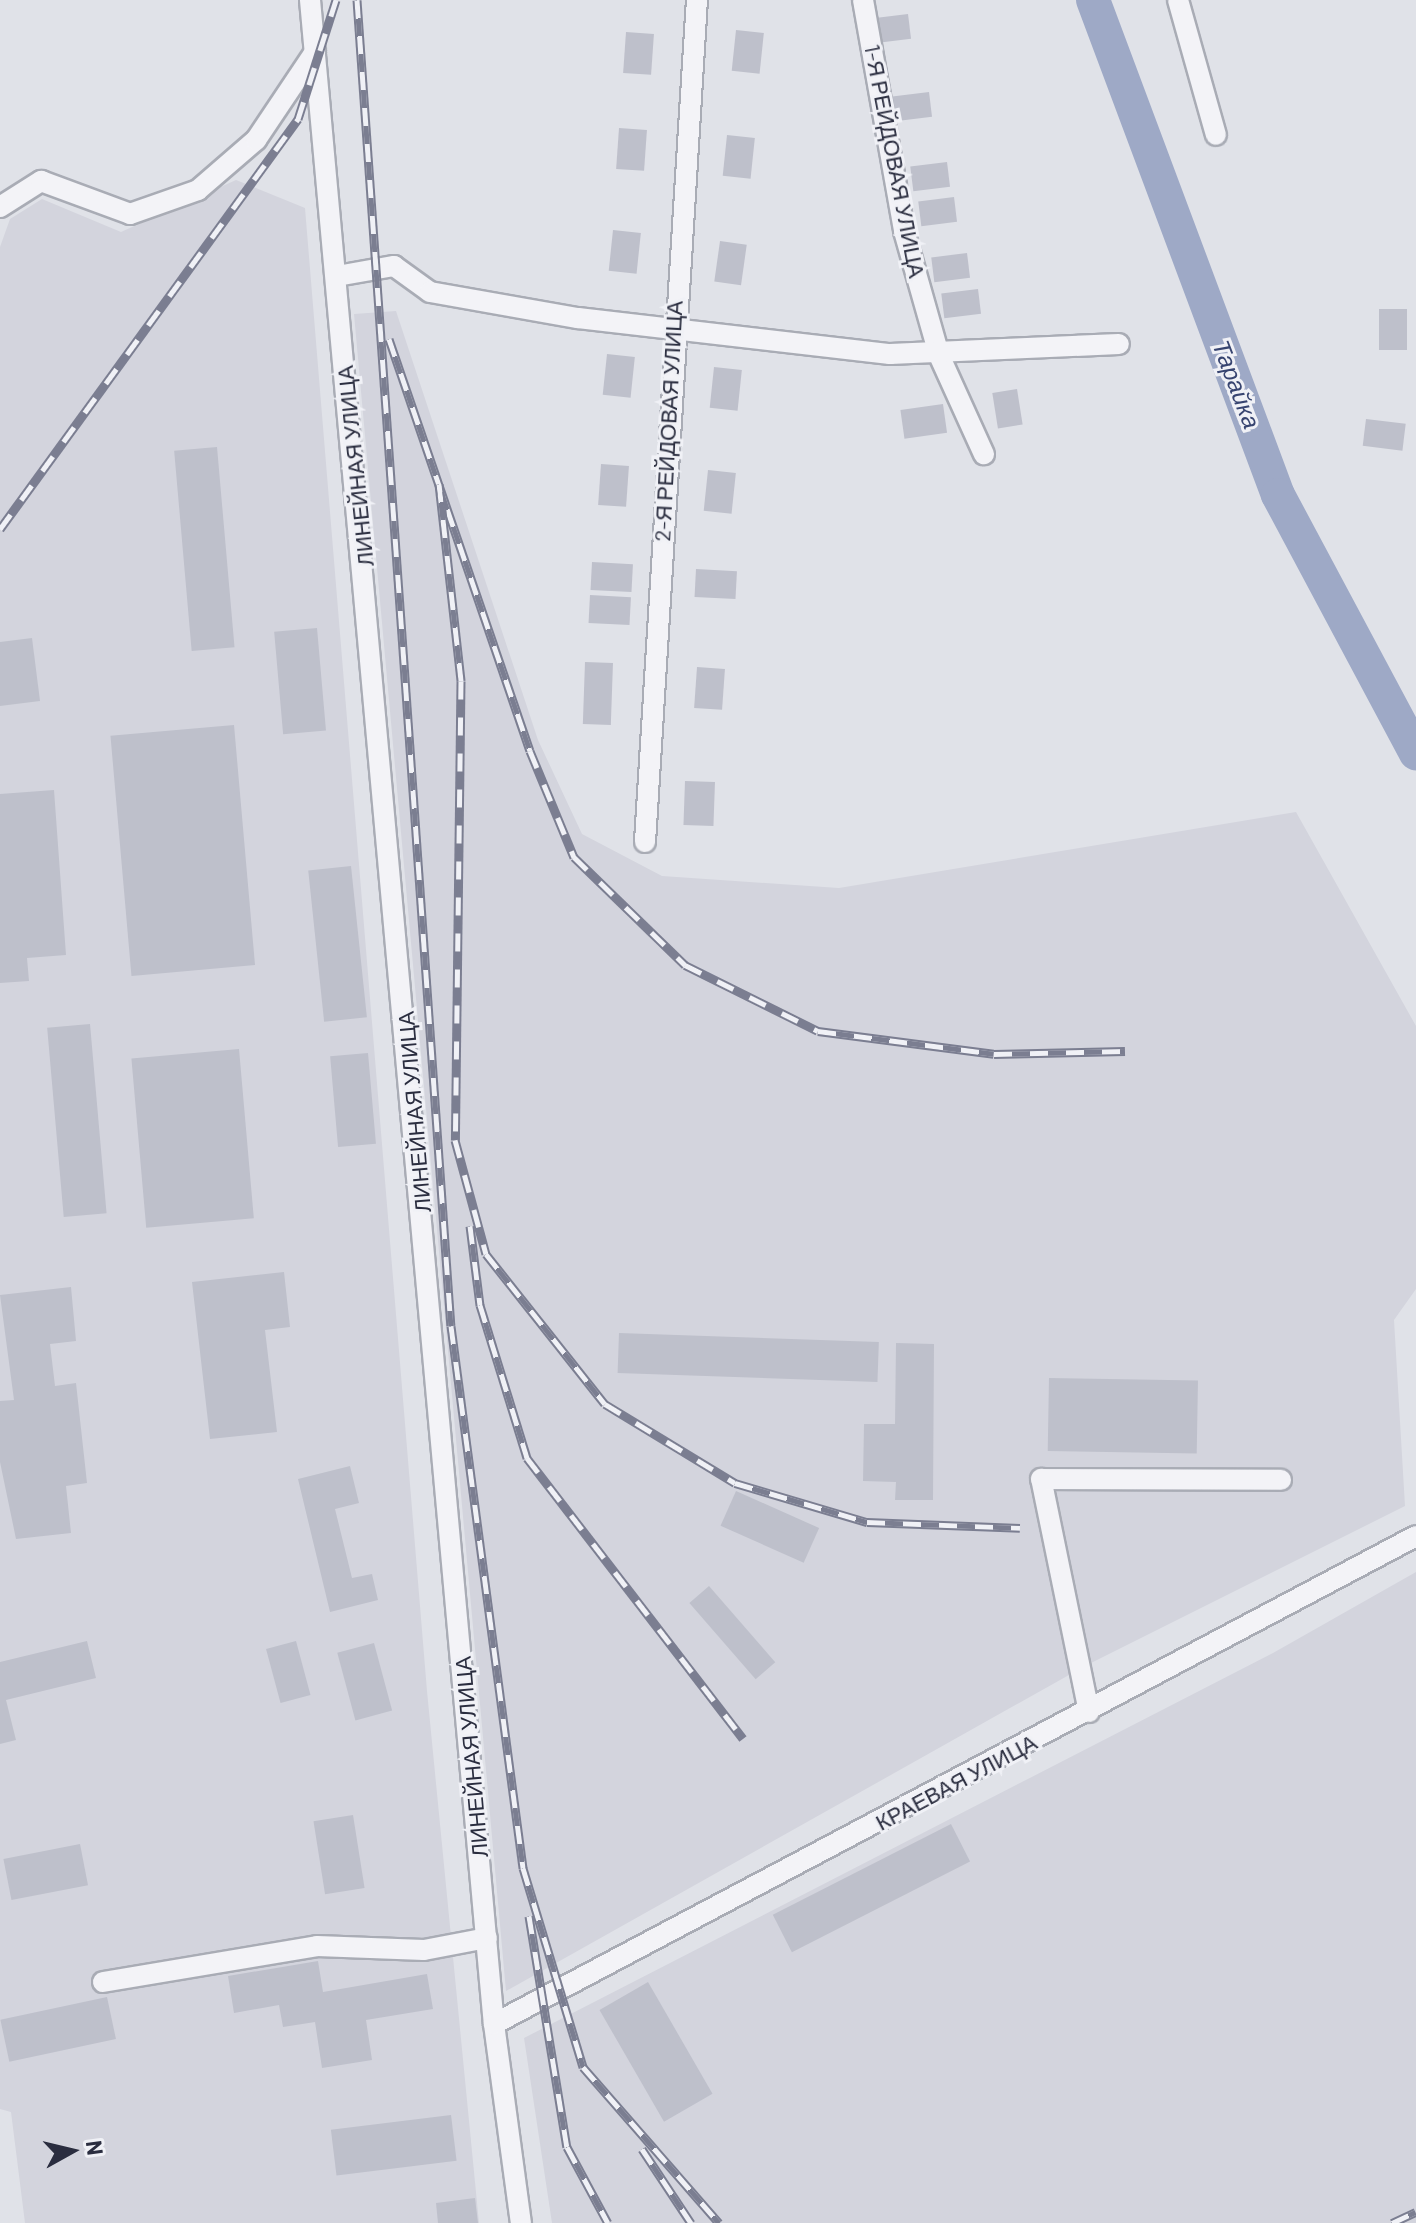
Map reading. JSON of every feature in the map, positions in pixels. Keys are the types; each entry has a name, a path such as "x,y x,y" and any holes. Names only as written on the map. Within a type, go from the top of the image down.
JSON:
{"street":[{"name":"ЛИНЕЙНАЯ УЛИЦА","path":"310,0 494,2024 521,2223"},
{"name":"2-Я РЕЙДОВАЯ УЛИЦА","path":"645,842 671,327 697,0"},
{"name":"1-Я РЕЙДОВАЯ УЛИЦА","path":"863,0 904,231 939,355 984,454"},
{"path":"1178,0 1216,135"},
{"path":"0,207 41,181 130,214 198,190 256,140 315,52"},
{"path":"337,276 394,266 430,292 671,327 939,355 1119,344"},
{"path":"1089,1712 1041,1479 1281,1480"},
{"name":"КРАЕВАЯ УЛИЦА","path":"494,2024 1089,1712 1416,1536"},
{"path":"103,1982 317,1946 424,1950 487,1938"}],"shaded area":[{"path":"236,180 305,208 427,1691 479,2223 25,2223 11,2112 0,2109 0,247 10,219 42,199 121,232"},
{"path":"396,311 538,740 582,834 662,876 839,888 1296,812 1416,1026 1416,1289 1394,1320 1405,1506 1085,1666 506,1991 354,314"},
{"path":"1416,1572 1416,2223 552,2223 524,2038 1273,1653"}],"building":[{"path":"908,14 911,39 874,43 871,19"},
{"path":"736,30 764,33 760,74 732,71"},
{"path":"626,32 654,34 651,75 623,73"},
{"path":"929,92 932,117 895,121 892,97"},
{"path":"619,128 647,130 644,171 616,169"},
{"path":"727,135 755,138 751,179 723,176"},
{"path":"947,162 950,187 913,191 910,167"},
{"path":"954,197 957,222 921,226 918,201"},
{"path":"613,230 641,233 637,274 609,271"},
{"path":"720,241 747,245 741,285 714,282"},
{"path":"967,253 970,278 934,282 931,257"},
{"path":"978,289 981,314 944,318 941,294"},
{"path":"1379,309 1407,309 1407,350 1379,350"},
{"path":"607,354 635,357 631,398 603,395"},
{"path":"714,367 742,370 738,411 710,408"},
{"path":"1017,389 1023,425 998,428 992,393"},
{"path":"943,404 947,433 904,439 900,410"},
{"path":"1366,419 1406,424 1402,451 1363,446"},
{"path":"217,447 235,647 192,651 174,451"},
{"path":"601,464 629,466 626,507 598,505"},
{"path":"708,470 736,473 732,514 704,511"},
{"path":"592,562 633,564 631,592 591,590"},
{"path":"696,569 737,571 735,599 695,597"},
{"path":"590,595 631,597 629,625 589,623"},
{"path":"317,628 326,731 283,734 274,632"},
{"path":"32,638 40,701 0,706 0,642"},
{"path":"585,662 613,663 611,725 583,724"},
{"path":"697,667 725,669 722,710 694,708"},
{"path":"234,725 255,965 131,976 110,736"},
{"path":"685,781 715,782 713,826 683,825"},
{"path":"54,790 66,955 27,958 29,981 0,983 0,794"},
{"path":"351,866 367,1017 324,1022 308,870"},
{"path":"90,1024 107,1213 64,1217 47,1028"},
{"path":"239,1049 254,1218 146,1228 131,1058"},
{"path":"368,1053 376,1144 338,1147 330,1056"},
{"path":"284,1272 290,1327 265,1330 277,1432 210,1439 192,1282"},
{"path":"71,1287 76,1341 50,1344 55,1386 76,1383 87,1483 66,1486 71,1533 16,1539 0,1462 0,1401 14,1400 0,1295"},
{"path":"619,1333 879,1342 877,1382 618,1373"},
{"path":"896,1343 934,1344 933,1500 895,1500 896,1482 863,1481 864,1424 895,1424"},
{"path":"1049,1378 1198,1381 1197,1454 1048,1451"},
{"path":"350,1466 359,1503 335,1509 352,1578 372,1574 378,1600 330,1612 298,1479"},
{"path":"736,1491 819,1528 804,1563 721,1526"},
{"path":"709,1586 775,1662 756,1679 689,1603"},
{"path":"87,1641 96,1678 6,1700 16,1740 0,1744 0,1662"},
{"path":"296,1641 310,1695 281,1703 266,1649"},
{"path":"374,1643 392,1711 355,1720 337,1653"},
{"path":"353,1815 365,1888 325,1894 313,1821"},
{"path":"951,1824 970,1861 792,1952 773,1915"},
{"path":"80,1844 88,1885 11,1900 3,1859"},
{"path":"318,1961 323,1992 427,1974 433,2009 366,2020 372,2060 322,2068 315,2022 283,2027 279,2005 234,2013 228,1976"},
{"path":"648,1982 712,2094 664,2122 600,2010"},
{"path":"107,1997 116,2039 9,2062 0,2020"},
{"path":"451,2115 457,2161 337,2175 331,2130"},
{"path":"475,2198 478,2223 438,2223 436,2203"}],"waterway":[{"name":"Тарайка","path":"1093,0 1278,495 1416,753"}],"railway":[{"path":"0,529 298,119 336,0"},
{"path":"357,0 451,1326 523,1868 583,2067 719,2223"},
{"path":"389,339 530,751 574,857 685,965 818,1031 994,1054 1125,1051"},
{"path":"439,484 461,681 455,1140 486,1254 605,1404 735,1483 867,1522 1020,1528"},
{"path":"470,1226 480,1305 527,1458 743,1738"},
{"path":"529,1916 567,2147 608,2223"},
{"path":"642,2149 691,2223"},
{"path":"1392,2223 1416,2212"}]}
